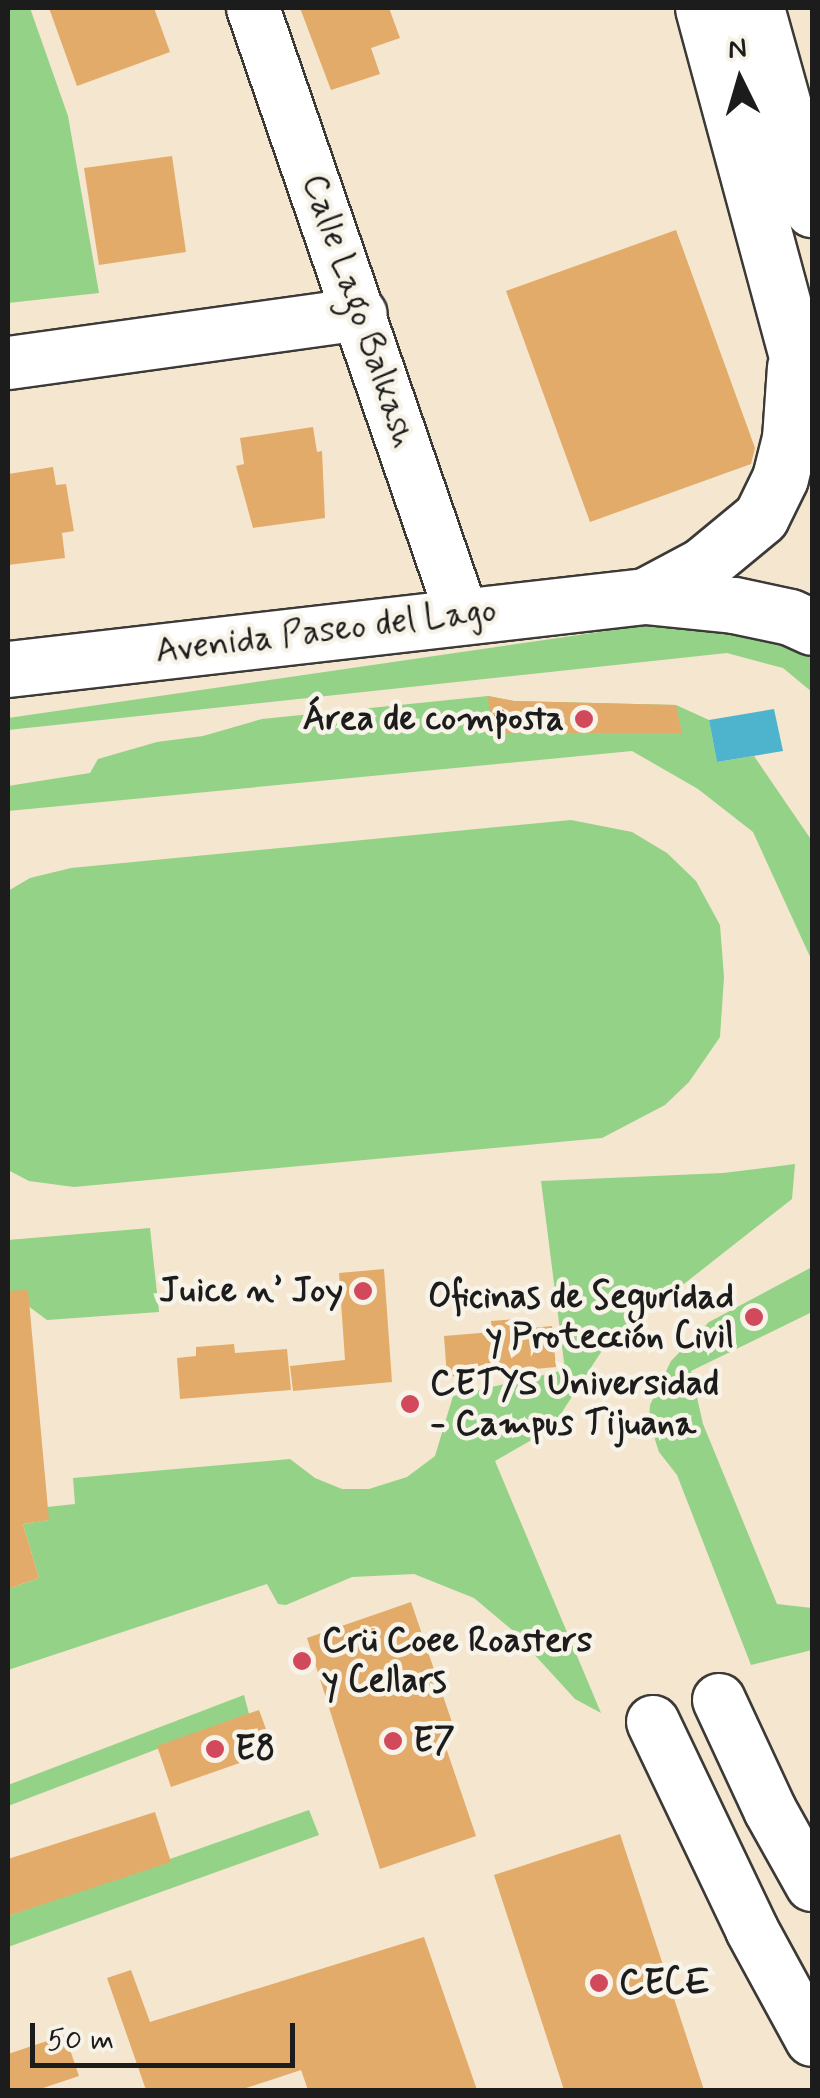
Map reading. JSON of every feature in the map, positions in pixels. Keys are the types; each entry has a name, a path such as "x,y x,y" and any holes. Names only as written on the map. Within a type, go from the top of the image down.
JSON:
{"main road":[{"path":"703,8 812,410"},
{"path":"756,8 812,210"},
{"path":"645,596 704,566 761,518 780,478 790,438 796,399 795,349"},
{"path":"645,596 734,604 790,617 812,627"},
{"name":"Avenida Paseo del Lago","path":"8,669 645,596"}],"street":[{"name":"Calle Lago Balkash","path":"253,8 462,616"},
{"path":"8,363 361,314"},
{"path":"719,1700 770,1810 812,1884"},
{"path":"653,1722 752,1930 812,2040"}],"green space":[{"path":"8,8 30,8 68,116 99,293 8,303"},
{"path":"696,618 812,639 812,692 783,668 727,653 8,730 8,718"},
{"path":"488,696 514,701 676,705 709,720 717,762 754,756 812,841 812,961 753,832 698,789 632,751 8,811 8,786 90,773 98,759 157,742 203,736 262,719"},
{"path":"571,820 632,832 667,853 696,881 720,925 724,977 720,1037 689,1082 665,1105 602,1138 74,1187 29,1181 8,1170 8,891 30,878 71,868"},
{"path":"795,1164 792,1199 605,1346 551,1429 495,1461 601,1713 575,1699 511,1629 474,1598 414,1574 352,1577 286,1605 278,1604 267,1584 8,1670 8,1589 39,1578 23,1524 48,1520 47,1507 75,1504 73,1478 290,1459 315,1478 342,1489 369,1489 407,1477 435,1456 453,1396 565,1370 541,1181 723,1173"},
{"path":"150,1228 159,1312 47,1320 8,1291 8,1240"},
{"path":"812,1267 812,1312 691,1371 703,1424 777,1604 812,1608 812,1650 751,1665 677,1475 659,1452 649,1421 650,1405 671,1361 709,1322"},
{"path":"244,1695 249,1714 8,1806 8,1785"},
{"path":"309,1810 319,1835 8,1947 8,1916"}],"water":[{"path":"774,709 783,751 717,762 709,720"}],"building":[{"path":"49,8 154,8 170,52 77,86"},
{"path":"300,8 389,8 400,38 371,48 380,74 331,90"},
{"path":"172,156 186,252 99,265 84,168"},
{"path":"676,230 755,448 751,464 590,522 506,291"},
{"path":"313,427 317,452 322,451 325,518 253,528 236,466 244,464 240,438"},
{"path":"53,467 56,485 66,484 74,531 62,533 65,558 8,565 8,474"},
{"name":"Área de composta","path":"488,696 514,701 676,705 682,733 491,733"},
{"path":"384,1269 392,1382 293,1391 290,1366 345,1360 339,1273"},
{"path":"28,1290 49,1520 23,1524 39,1578 8,1589 8,1291"},
{"path":"530,1318 531,1328 552,1326 556,1367 447,1377 444,1336 492,1332 491,1321"},
{"path":"234,1344 235,1353 287,1349 291,1390 180,1399 177,1358 196,1356 196,1347"},
{"name":"E7","path":"411,1602 454,1728 441,1733 476,1836 380,1869 307,1638"},
{"name":"E8","path":"259,1710 274,1751 171,1787 157,1746"},
{"path":"155,1812 171,1862 8,1916 8,1859"},
{"name":"CECE","path":"620,1834 704,2090 564,2090 494,1875"},
{"path":"424,1937 477,2090 308,2090 301,2070 240,2090 146,2090 107,1978 131,1970 150,2022"},
{"path":"65,2035 79,2076 37,2090 8,2090 8,2054"}],"place":[{"name":"Área de composta","path":"584,719"},
{"name":"Juice n’ Joy","path":"363,1291"},
{"name":"Oficinas de Seguridad y Protección Civil","path":"754,1317"},
{"name":"CETYS Universidad - Campus Tijuana","path":"410,1404"},
{"name":"Crü Coee Roasters y Cellars","path":"302,1661"},
{"name":"E7","path":"393,1741"},
{"name":"E8","path":"215,1749"},
{"name":"CECE","path":"599,1983"}]}
